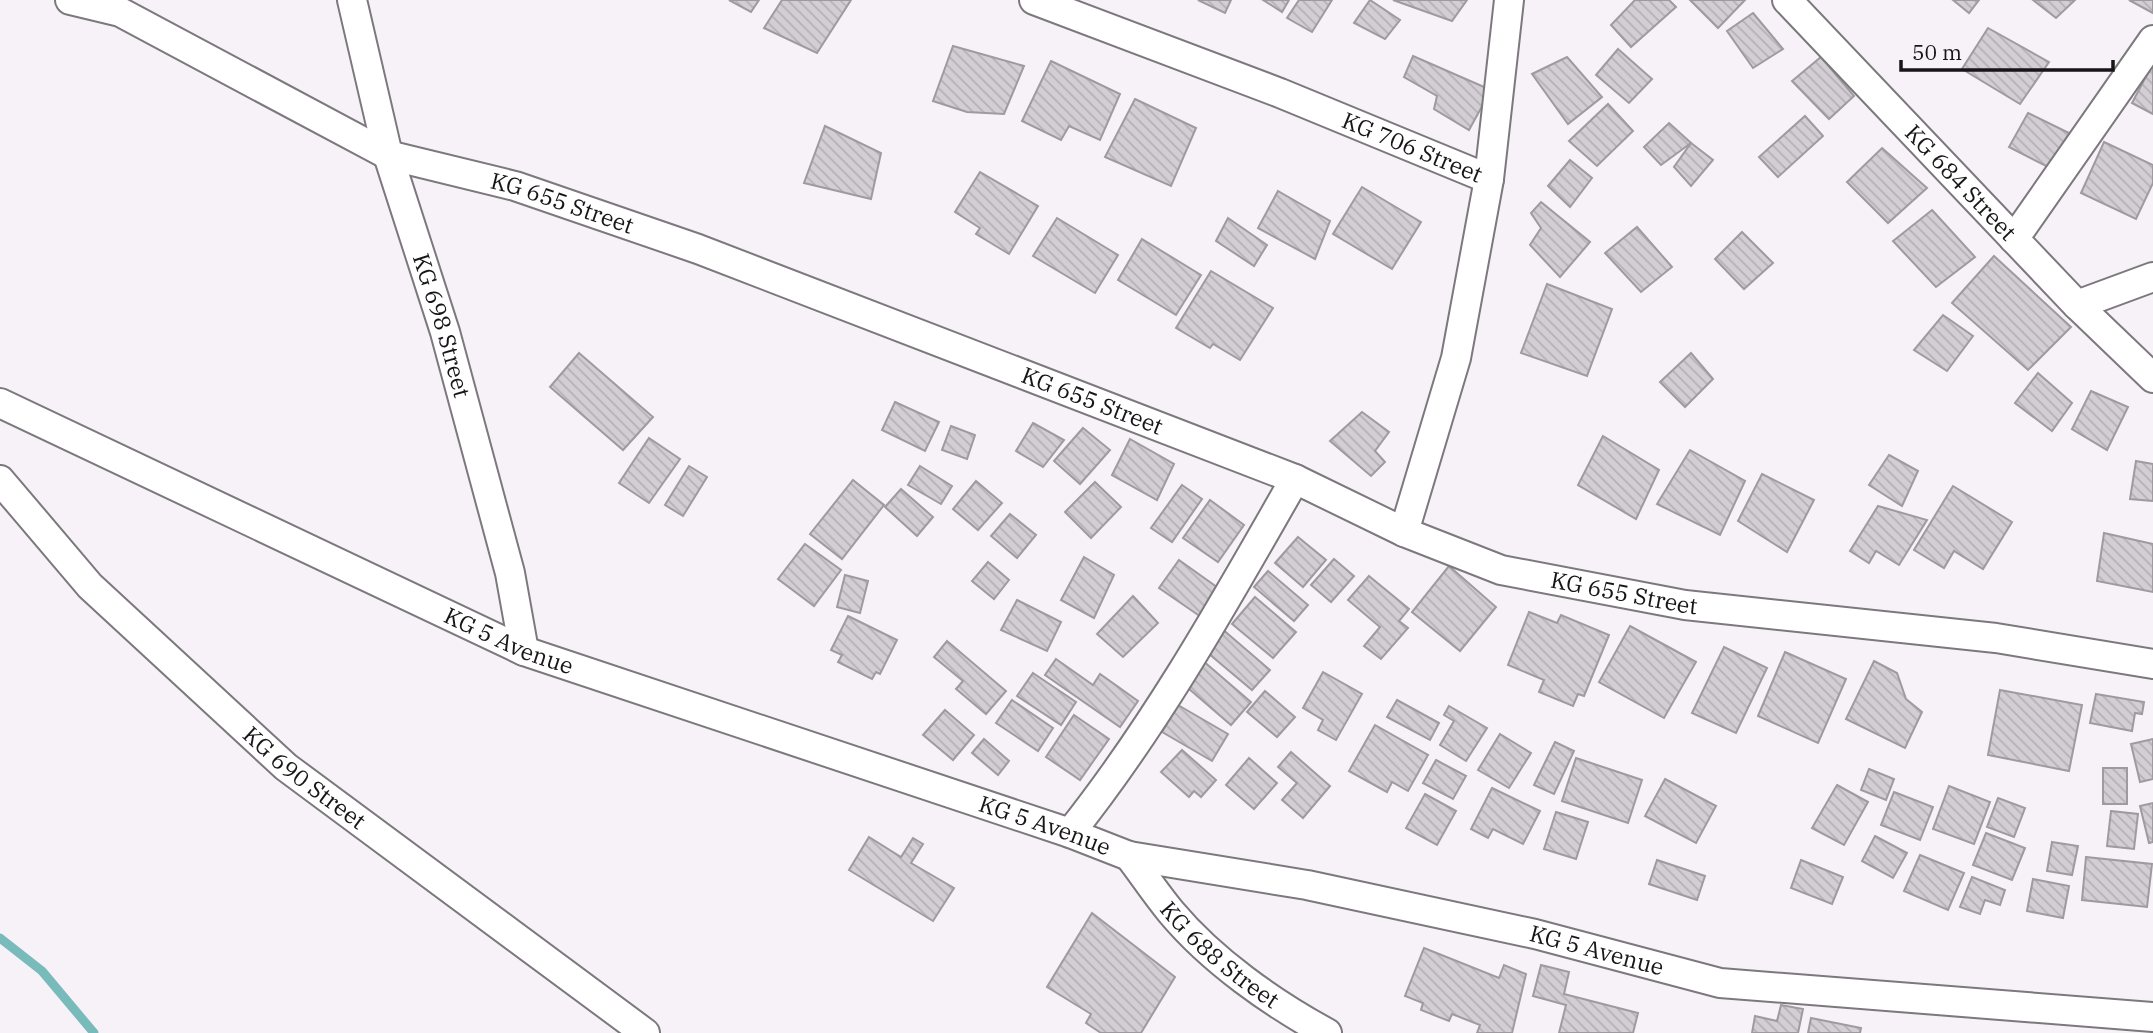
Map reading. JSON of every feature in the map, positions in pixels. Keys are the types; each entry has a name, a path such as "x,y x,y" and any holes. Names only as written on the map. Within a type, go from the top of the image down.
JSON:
{"street":[{"name":"KG 655 Street","path":"70,0 120,12 388,155 514,186 698,249 1295,479 1404,532 1501,570 1685,605 1996,638 2153,664"},
{"name":"KG 698 Street","path":"352,0 388,155 449,346 510,573 523,652"},
{"name":"KG 706 Street","path":"1034,0 1280,93 1489,179 1455,358 1404,532"},
{"path":"1489,179 1509,0"},
{"name":"KG 684 Street","path":"1787,0 2077,305 2153,377"},
{"path":"2014,239 2153,40"},
{"path":"2077,305 2153,277"},
{"name":"KG 5 Avenue","path":"0,403 523,652 1070,833 1129,856 1307,885 1495,925 1720,983 2153,1017"},
{"path":"1070,833 1110,784 1217,615 1295,479"},
{"name":"KG 690 Street","path":"0,480 90,586 286,767 645,1033"},
{"name":"KG 688 Street","path":"1129,856 1172,913 1205,946 1280,1004 1327,1033"}],"building":[{"path":"729,0 759,0 751,12"},
{"path":"782,0 851,0 817,53 764,28"},
{"path":"1198,0 1231,0 1225,13"},
{"path":"1263,0 1289,0 1282,12"},
{"path":"1299,0 1332,0 1312,32 1287,18"},
{"path":"1370,0 1400,20 1385,39 1354,23"},
{"path":"1393,0 1467,0 1452,21"},
{"path":"1635,0 1669,0 1676,7 1631,47 1611,25"},
{"path":"1690,0 1745,0 1718,28"},
{"path":"1953,0 1979,0 1969,13"},
{"path":"2033,0 2075,0 2056,18"},
{"path":"2129,0 2153,0 2153,13"},
{"path":"1753,13 1783,49 1753,68 1727,31"},
{"path":"1988,28 2049,62 2020,104 1962,69"},
{"path":"953,46 1024,66 1004,114 967,112 933,101"},
{"path":"1618,49 1652,79 1629,103 1596,75"},
{"path":"1413,56 1491,90 1469,130 1434,109 1437,96 1404,77"},
{"path":"1567,57 1602,97 1568,124 1532,74"},
{"path":"1821,57 1854,96 1829,119 1792,81"},
{"path":"1051,61 1120,94 1100,140 1069,126 1061,140 1022,121"},
{"path":"2153,63 2153,114 2132,103"},
{"path":"1135,99 1196,128 1171,186 1105,157"},
{"path":"1608,104 1633,131 1597,166 1569,141"},
{"path":"2028,113 2071,134 2052,169 2009,147"},
{"path":"1805,116 1823,136 1778,177 1759,157"},
{"path":"1669,123 1691,143 1661,165 1644,147"},
{"path":"825,126 881,153 871,199 804,183"},
{"path":"2104,142 2153,165 2153,183 2136,219 2081,193"},
{"path":"1691,143 1713,160 1691,186 1674,167"},
{"path":"1882,148 1927,188 1888,223 1847,182"},
{"path":"1570,160 1592,178 1570,207 1548,186"},
{"path":"980,172 1038,206 1009,254 976,234 980,228 955,212"},
{"path":"1362,187 1421,222 1392,269 1333,234"},
{"path":"1278,191 1330,221 1315,259 1258,228"},
{"path":"1541,202 1590,242 1560,277 1530,245 1541,228 1531,213"},
{"path":"1932,210 1975,257 1936,287 1893,241"},
{"path":"1057,218 1118,255 1095,293 1033,256"},
{"path":"1228,218 1267,245 1254,266 1216,241"},
{"path":"1637,227 1672,267 1641,292 1605,253"},
{"path":"1742,232 1773,263 1744,289 1715,259"},
{"path":"1142,239 1201,275 1176,315 1118,280"},
{"path":"1994,256 2071,327 2028,370 1952,303"},
{"path":"1211,271 1273,308 1240,360 1213,344 1210,348 1176,328"},
{"path":"1547,284 1612,309 1587,376 1521,353"},
{"path":"1943,315 1973,336 1947,371 1914,350"},
{"path":"579,353 653,417 623,450 550,387"},
{"path":"1691,353 1713,379 1685,407 1660,382"},
{"path":"2038,373 2072,403 2052,431 2015,403"},
{"path":"2091,391 2128,407 2107,450 2072,429"},
{"path":"895,402 939,422 925,451 882,430"},
{"path":"1362,412 1389,432 1375,451 1385,462 1371,476 1330,441"},
{"path":"1033,423 1064,440 1043,467 1016,451"},
{"path":"951,426 975,435 967,459 942,450"},
{"path":"1083,428 1110,450 1080,484 1054,461"},
{"path":"1603,436 1659,470 1636,519 1578,485"},
{"path":"649,438 680,459 649,503 619,483"},
{"path":"1130,439 1174,464 1157,500 1112,475"},
{"path":"1690,450 1745,481 1720,535 1657,504"},
{"path":"1889,455 1918,471 1902,506 1869,485"},
{"path":"2136,461 2153,464 2153,501 2130,499"},
{"path":"689,466 707,477 683,516 665,505"},
{"path":"920,466 952,486 941,504 908,485"},
{"path":"1762,474 1814,500 1787,552 1738,521"},
{"path":"853,480 884,505 842,559 810,534"},
{"path":"976,481 1002,503 978,530 953,509"},
{"path":"1095,482 1121,507 1091,538 1065,512"},
{"path":"1182,485 1202,499 1172,542 1151,528"},
{"path":"1953,486 2012,522 1983,569 1954,551 1944,568 1914,550"},
{"path":"901,489 933,517 917,536 885,507"},
{"path":"1210,500 1244,525 1218,562 1183,538"},
{"path":"1878,506 1927,520 1899,565 1876,551 1869,563 1850,551"},
{"path":"1010,514 1036,535 1017,558 991,536"},
{"path":"2104,533 2153,544 2153,592 2097,581"},
{"path":"1298,537 1326,560 1303,587 1275,563"},
{"path":"805,544 841,570 814,606 778,579"},
{"path":"1084,557 1114,575 1094,618 1061,600"},
{"path":"1334,559 1354,576 1331,602 1311,585"},
{"path":"1179,560 1221,590 1201,617 1159,588"},
{"path":"988,562 1009,580 994,599 972,581"},
{"path":"1449,566 1496,607 1460,651 1412,612"},
{"path":"1268,571 1308,605 1294,621 1254,587"},
{"path":"845,575 868,581 860,613 837,607"},
{"path":"1369,576 1409,609 1399,621 1408,628 1381,659 1364,646 1380,627 1348,600"},
{"path":"1133,596 1158,623 1123,657 1097,634"},
{"path":"1255,597 1296,632 1273,658 1232,624"},
{"path":"1017,600 1061,622 1047,651 1001,630"},
{"path":"1529,612 1557,623 1561,615 1609,635 1584,696 1578,694 1573,706 1539,692 1544,680 1508,665"},
{"path":"848,616 897,640 880,674 876,672 872,679 838,662 842,655 831,650"},
{"path":"1630,626 1696,662 1664,718 1599,682"},
{"path":"1221,628 1270,670 1252,690 1203,649"},
{"path":"947,641 1006,691 986,714 956,689 963,681 934,657"},
{"path":"1724,647 1767,668 1736,733 1692,713"},
{"path":"1785,652 1846,679 1818,743 1758,716"},
{"path":"1056,659 1093,685 1100,674 1138,701 1120,727 1045,675"},
{"path":"1202,660 1251,702 1231,725 1182,683"},
{"path":"1874,661 1897,673 1906,699 1922,712 1905,748 1846,719"},
{"path":"1323,672 1362,694 1336,740 1318,730 1323,720 1303,708"},
{"path":"1033,673 1076,702 1061,725 1017,696"},
{"path":"2000,690 2082,705 2069,771 1988,755"},
{"path":"1265,691 1295,717 1277,737 1247,712"},
{"path":"2096,694 2144,702 2142,714 2135,713 2132,731 2090,723"},
{"path":"1012,700 1053,728 1038,751 996,723"},
{"path":"1397,700 1439,723 1430,740 1387,717"},
{"path":"1178,705 1228,734 1212,761 1162,732"},
{"path":"1449,706 1487,728 1466,761 1440,745 1454,721 1444,715"},
{"path":"945,710 974,735 953,760 923,735"},
{"path":"1074,715 1109,739 1080,780 1046,757"},
{"path":"1375,725 1428,755 1408,791 1392,782 1387,792 1349,771"},
{"path":"1500,734 1531,753 1509,788 1478,770"},
{"path":"984,739 1009,761 998,775 972,753"},
{"path":"2153,739 2153,779 2140,782 2131,744"},
{"path":"1555,742 1574,751 1554,794 1534,785"},
{"path":"1182,750 1216,780 1201,797 1194,791 1189,797 1161,772"},
{"path":"1291,752 1330,786 1303,818 1282,800 1297,783 1278,767"},
{"path":"1249,758 1277,783 1254,809 1226,785"},
{"path":"1576,758 1642,780 1628,823 1562,801"},
{"path":"1436,760 1466,776 1453,799 1423,783"},
{"path":"2103,768 2127,768 2127,804 2103,804"},
{"path":"1869,769 1894,779 1886,800 1861,790"},
{"path":"1665,779 1716,806 1696,843 1645,816"},
{"path":"1837,785 1868,802 1844,845 1812,828"},
{"path":"1949,786 1990,802 1974,844 1933,829"},
{"path":"1492,788 1540,811 1523,844 1493,829 1488,838 1471,829"},
{"path":"1894,792 1933,807 1920,840 1881,825"},
{"path":"1425,794 1456,811 1437,845 1406,828"},
{"path":"1998,798 2025,808 2014,837 1987,827"},
{"path":"2153,803 2153,842 2149,843 2140,806"},
{"path":"2111,811 2138,814 2134,849 2107,846"},
{"path":"1556,812 1588,822 1576,859 1544,849"},
{"path":"1986,833 2025,848 2012,880 1973,865"},
{"path":"1875,836 1907,853 1893,878 1862,861"},
{"path":"869,837 901,857 913,838 923,844 911,863 954,888 933,921 849,870"},
{"path":"2052,842 2078,846 2072,875 2047,871"},
{"path":"1920,855 1964,873 1948,910 1904,891"},
{"path":"2086,857 2152,864 2147,907 2082,900"},
{"path":"1657,860 1705,876 1697,900 1649,884"},
{"path":"1801,860 1843,877 1832,904 1791,888"},
{"path":"1972,877 2005,890 2000,905 1985,900 1980,914 1960,907"},
{"path":"2033,879 2069,886 2063,918 2027,911"},
{"path":"1092,913 1175,977 1141,1033 1101,1033 1086,1023 1091,1014 1047,987"},
{"path":"1424,948 1499,978 1504,965 1526,974 1512,1033 1477,1033 1480,1025 1452,1014 1449,1021 1421,1010 1423,1003 1405,996"},
{"path":"1541,965 1569,972 1564,994 1638,1013 1633,1033 1559,1033 1566,1005 1533,996"},
{"path":"1781,1005 1803,1009 1798,1033 1752,1033 1755,1016 1777,1021"},
{"path":"1811,1018 1861,1028 1860,1033 1808,1033"}],"waterway":[{"path":"0,938 42,971 94,1033"}]}
